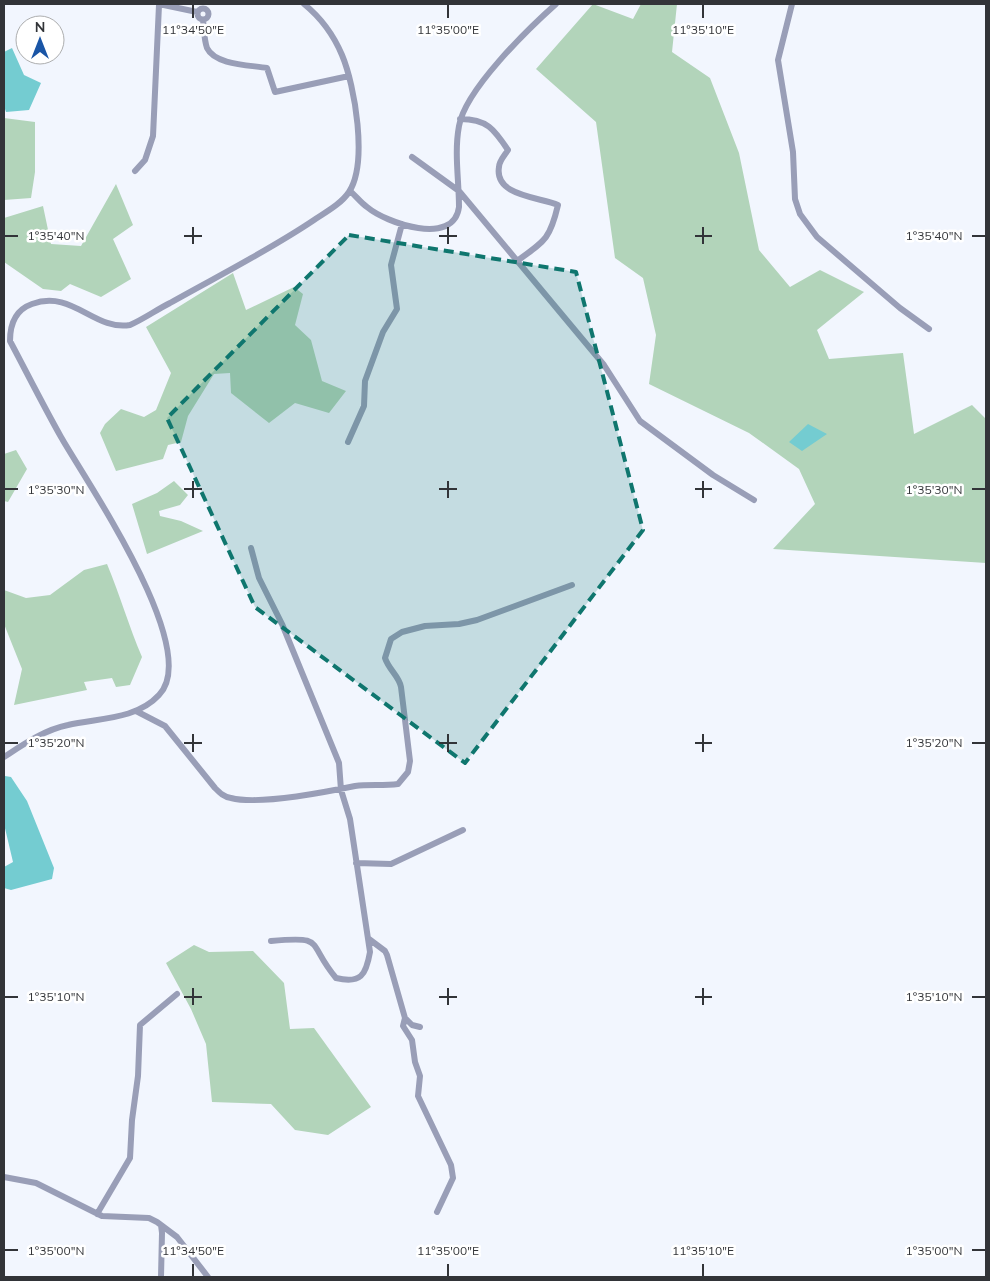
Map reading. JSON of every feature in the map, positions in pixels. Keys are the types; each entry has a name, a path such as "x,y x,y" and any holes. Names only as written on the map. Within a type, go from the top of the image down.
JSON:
{"street":[{"path":"4,756 49,730 67,725 108,719 136,711 159,696 168,678 166,648 154,601 103,503 61,437 10,341 10,328 20,310 45,300 66,302 115,326 130,325 300,229 336,205 350,191 356,167 359,141 357,114 349,76 336,42 320,20 304,4"},
{"path":"350,191 368,208 402,224 430,229 445,226 458,215 457,145 460,119 475,91 514,45 556,4"},
{"path":"792,4 778,60 793,152 795,199 800,214 817,237 900,308 929,329"},
{"path":"135,171 145,160 153,136 159,5 197,12 199,18 203,20 207,47 210,53 227,61 267,68 276,92 349,76"},
{"path":"460,119 473,119 494,129 508,150 498,166 500,181 514,194 542,198 558,205 553,228 545,241 517,260"},
{"path":"412,157 459,191 604,365 640,421 713,475 754,500"},
{"path":"348,442 364,406 365,381 383,332 397,309 391,265 402,224"},
{"path":"251,548 259,578 282,624 336,753 341,774 341,790 350,819 370,952 364,972 359,978 352,981 336,978 312,941 303,939 271,941"},
{"path":"136,711 165,726 215,788 231,798 246,800 271,798 341,790 356,786 398,784 408,772 410,761 402,687 400,680 390,670 386,658 392,639 402,632 425,626 459,624 477,620 572,585"},
{"path":"356,863 391,864 463,830"},
{"path":"369,939 385,951 387,955 405,1018 412,1025 420,1027"},
{"path":"97,1214 130,1158 132,1120 138,1076 140,1025 177,994"},
{"path":"405,1018 403,1026 412,1040 415,1062 420,1076 418,1096 451,1165 453,1178 437,1212"},
{"path":"4,1177 36,1183 97,1214 111,1218 149,1218 178,1237 208,1277"},
{"path":"160,1225 161,1277"}],"highlighted area":[{"path":"349,235 576,272 643,530 465,763 255,607 167,418"}],"green space":[{"path":"593,4 633,19 641,4 677,4 672,52 710,78 739,153 759,250 790,287 820,270 864,292 817,330 829,359 903,353 914,434 972,405 986,419 986,563 773,549 815,504 799,469 749,433 649,384 656,335 643,278 615,258 596,122 536,69"},
{"path":"4,118 35,122 35,172 31,198 4,200"},
{"path":"116,184 133,225 113,239 131,279 101,297 70,284 61,291 43,289 4,262 4,218 43,206 51,244 81,246"},
{"path":"233,273 246,310 294,287 303,294 295,325 311,340 322,381 346,391 329,413 295,403 269,423 231,393 230,373 214,374 188,416 181,442 168,445 163,459 116,471 100,433 105,424 121,409 144,417 156,410 171,373 146,327"},
{"path":"16,450 27,469 8,502 4,501 4,454"},
{"path":"174,481 188,495 180,505 159,511 160,516 181,521 203,531 147,554 132,504 157,493"},
{"path":"107,564 142,657 130,685 116,687 112,678 84,682 87,690 14,705 22,669 4,624 4,590 26,598 50,595 84,570"},
{"path":"194,945 209,952 253,951 284,983 290,1029 314,1028 371,1107 328,1135 295,1130 271,1104 212,1102 206,1044 191,1009 166,963"}],"water":[{"path":"12,48 15,55 15,65 20,65 24,75 41,83 29,110 6,112 4,106 4,52"},
{"path":"808,424 827,434 802,451 789,442"},
{"path":"5,776 11,777 27,801 54,868 52,879 11,890 4,888 4,867 13,862 4,824"}]}
